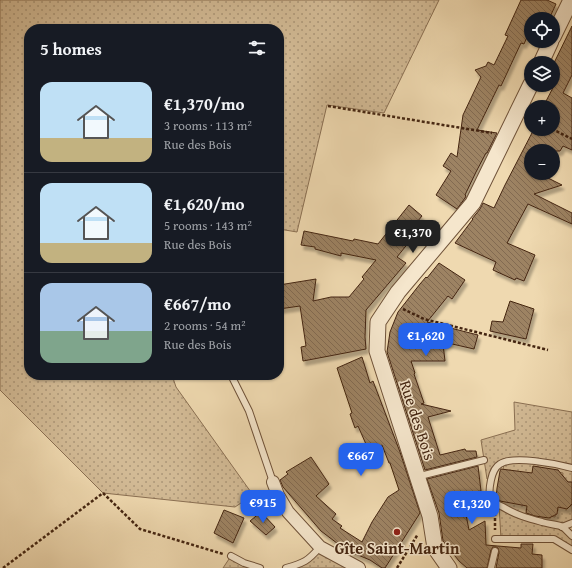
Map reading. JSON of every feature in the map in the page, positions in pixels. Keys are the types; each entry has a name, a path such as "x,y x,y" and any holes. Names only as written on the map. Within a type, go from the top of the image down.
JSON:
{"street":[{"path":"560,23 571,0"},
{"name":"Rue des Bois","path":"449,568 435,548 430,516 377,351 378,322 398,292 474,203 527,92"},
{"path":"273,482 278,495 288,512 320,547 359,568"}],"lane":[{"path":"234,380 249,411 273,482"},
{"path":"418,478 424,475 484,460"},
{"path":"572,468 543,462 524,460 508,461 500,464 494,471 489,488 490,497 494,502 515,514 562,527 572,536"},
{"path":"562,527 572,523"},
{"path":"495,539 554,539 572,550"},
{"path":"286,568 301,564 312,556 320,547"},
{"path":"491,568 495,551"},
{"path":"231,556 244,563 260,568"}],"path":[{"path":"328,106 506,136"},
{"path":"560,133 572,139"},
{"path":"391,302 424,319 548,350"},
{"path":"3,568 103,492 140,529 231,556"},
{"path":"494,502 495,539"},
{"path":"397,568 430,516"}],"shaded area":[{"path":"0,0 439,0 384,113 327,105 297,232 284,230 284,24 24,24 24,380 174,380 176,387 253,495 235,507 103,493 0,390"},
{"path":"514,402 572,412 572,483 562,481 563,473 535,468 534,476 503,470 504,463 491,478 487,479 481,440 515,430"},
{"path":"498,499 528,505 527,512 555,517 557,506 567,508 572,505 572,523 562,527 572,536 572,550 554,539 501,539"},
{"path":"320,547 356,568 286,568 301,564"},
{"path":"231,556 260,568 223,568"}],"building":[{"path":"521,0 547,0 556,4 552,12 524,12 524,44 521,43 501,86 499,85 477,130 497,133 476,172 465,198 457,209 436,195 451,171 443,166 451,153 457,157 463,115 481,77 475,70 486,66 488,62 494,65 508,36 505,35"},
{"path":"572,26 572,75 563,93 572,98 572,150 563,146 560,151 560,144 526,144 530,136 560,136 560,100 547,100 551,92 560,92 560,56 557,56"},
{"path":"524,148 524,180 552,180 562,185 534,194 572,213 572,224 528,204 507,243 535,255 524,281 516,278 515,280 493,270 496,262 455,243 483,203 494,208"},
{"path":"409,205 422,216 417,222 422,226 397,257 406,263 366,310 366,349 303,361 301,347 306,346 300,306 284,308 284,284 316,279 313,301 331,297 349,297 364,279 362,277 376,260 341,253 341,256 315,249 315,247 301,245 304,231 353,241 354,239 378,244"},
{"path":"439,263 465,280 452,299 448,296 427,322 478,335 474,349 448,343 443,344 445,361 411,361 424,403 421,404 451,411 428,417 440,455 465,449 466,451 476,451 477,457 425,470 387,352 390,332 398,312"},
{"path":"510,301 534,309 526,339 490,331 492,321 503,322"},
{"path":"362,357 370,383 373,381 400,452 420,513 385,568 382,568 370,560 346,550 321,531 283,487 280,480 288,474 286,472 311,457 329,484 316,496 336,514 332,519 342,526 340,528 362,542 372,522 388,497 399,490 382,445 369,451 358,426 355,428 350,414 352,413 337,368"},
{"path":"478,466 481,491 462,494 469,530 485,521 486,545 521,548 521,544 533,544 532,554 542,555 542,568 496,568 499,552 498,548 493,547 487,568 467,568 459,561 443,541 439,513 427,479"},
{"path":"533,466 558,470 568,482 572,482 572,504 567,509 558,507 557,514 549,518 535,516 526,513 527,506 500,501 496,498 501,469 532,473"},
{"path":"224,510 244,518 233,543 214,533"},
{"path":"261,512 275,527 266,535 250,521"}],"place":[{"name":"Gîte Saint-Martin","path":"397,532"}]}
